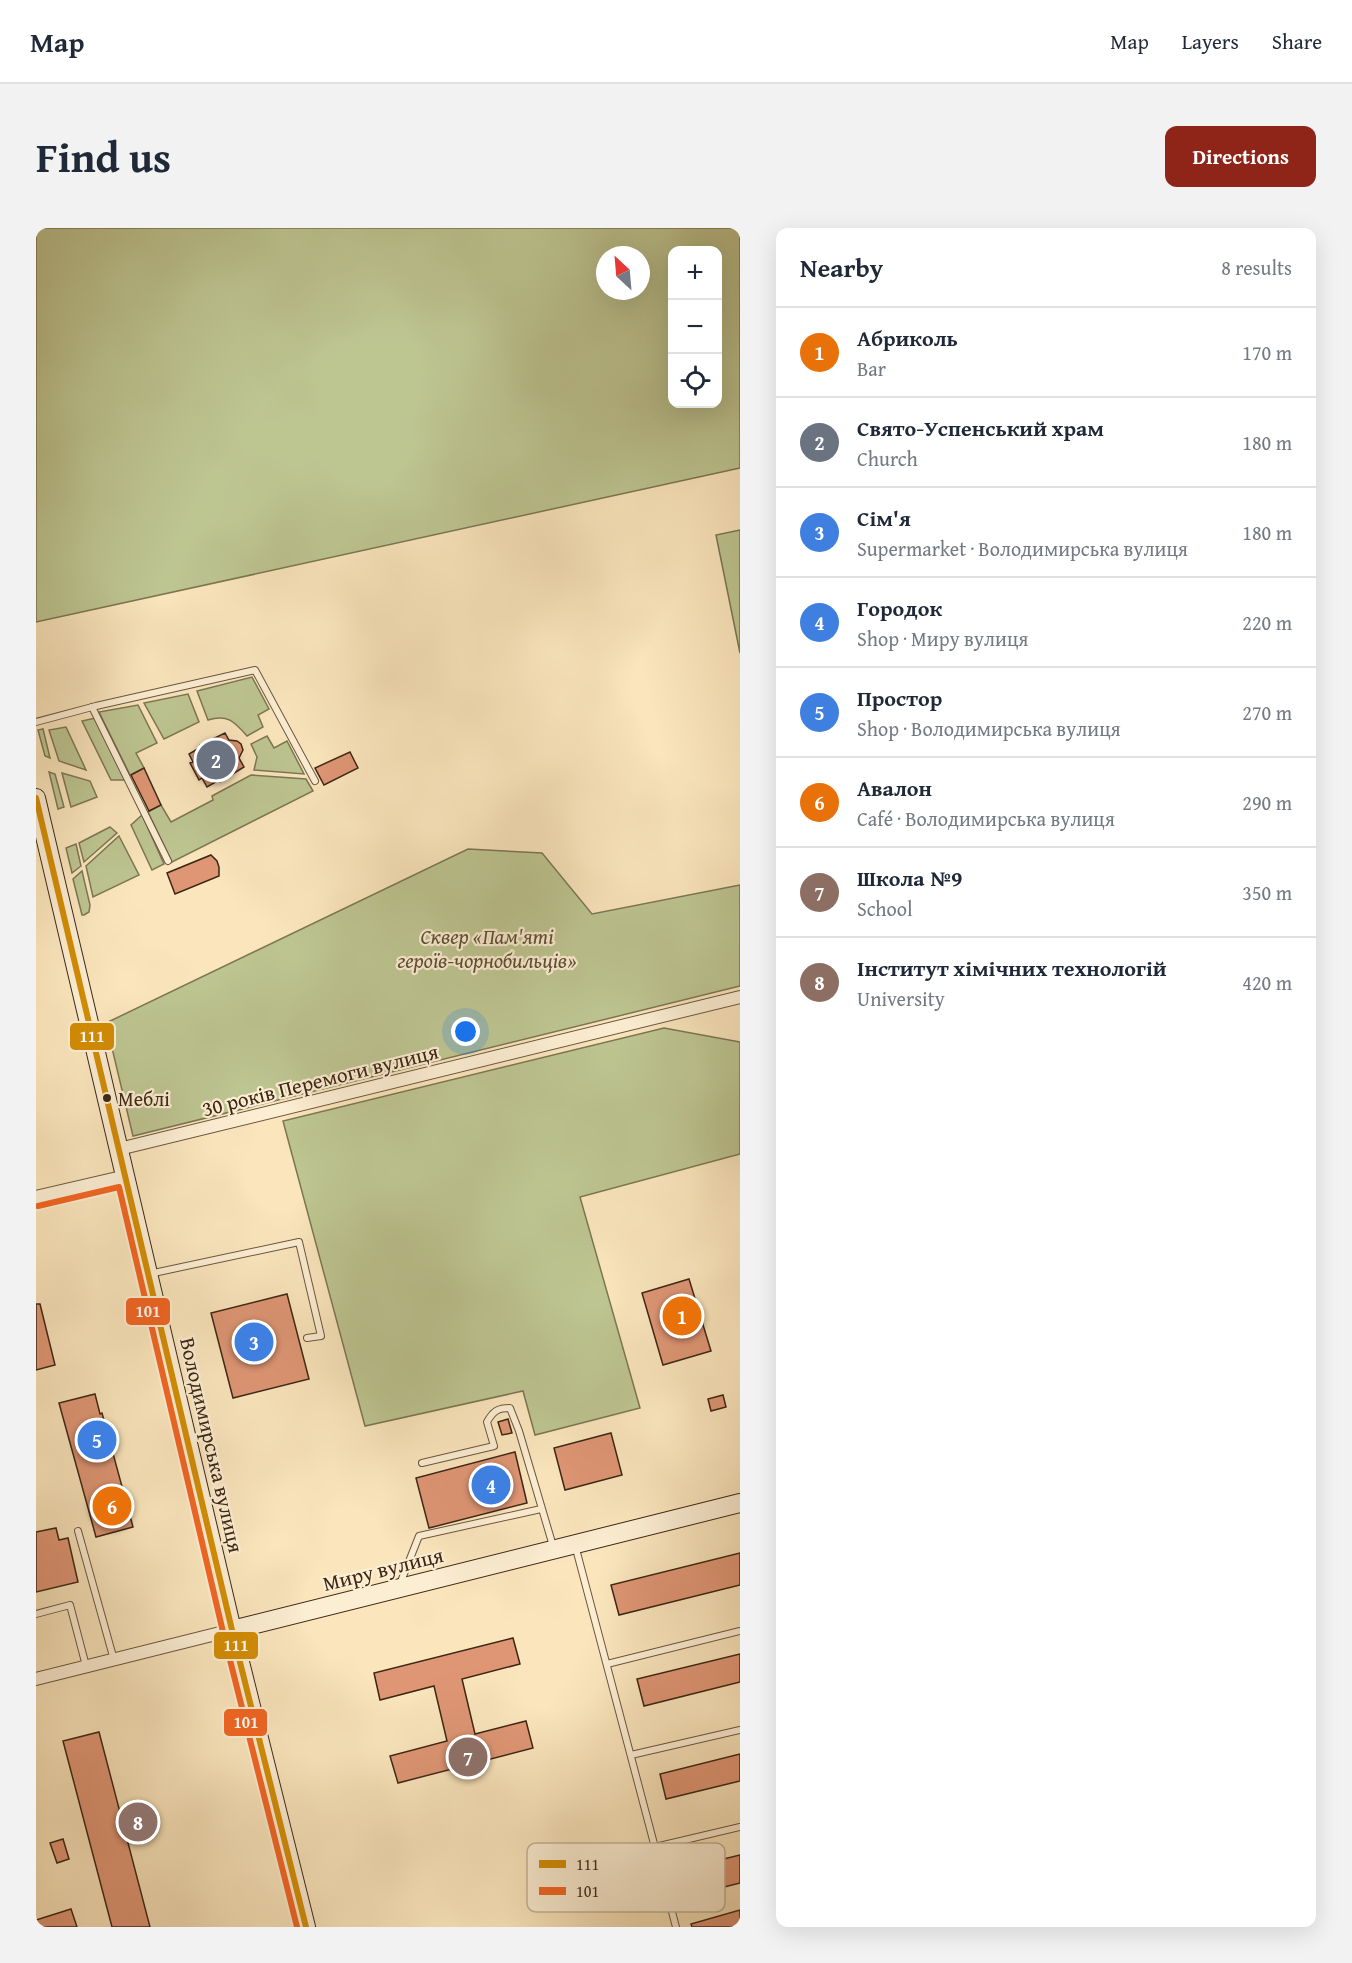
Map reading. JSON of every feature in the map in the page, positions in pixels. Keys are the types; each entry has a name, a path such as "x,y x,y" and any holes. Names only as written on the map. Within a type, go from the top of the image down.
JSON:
{"street":[{"name":"Володимирська вулиця","path":"36,798 232,1630 306,1927"},
{"name":"30 років Перемоги вулиця","path":"119,1149 740,997"},
{"path":"36,1197 126,1176"},
{"name":"Миру вулиця","path":"36,1679 740,1503"}],"lane":[{"path":"36,722 255,670 315,781"},
{"path":"92,707 168,861"},
{"path":"149,1274 299,1242 321,1336 307,1338"},
{"path":"422,1463 494,1446 487,1422 491,1414 500,1408 510,1408 554,1550"},
{"path":"398,1589 419,1536 542,1509"},
{"path":"78,1531 114,1660"},
{"path":"575,1545 654,1843"},
{"path":"36,1614 70,1605 86,1666"},
{"path":"607,1664 740,1631"},
{"path":"631,1755 740,1730"},
{"path":"672,1843 740,1827"},
{"path":"672,1912 676,1927"}],"green space":[{"path":"36,228 740,228 740,468 36,622"},
{"path":"740,530 740,653 716,535"},
{"path":"252,677 269,709 258,715 263,727 247,736 230,720 215,718 208,720 197,691"},
{"path":"188,694 199,722 164,739 144,703"},
{"path":"138,705 157,743 136,753 144,768 130,775 99,712"},
{"path":"95,718 125,780 111,780 82,721"},
{"path":"66,727 86,770 59,761 49,730"},
{"path":"43,729 50,758 45,756 38,730"},
{"path":"267,736 274,748 287,741 304,774 254,770 257,757 251,744"},
{"path":"49,772 55,774 64,807 58,809"},
{"path":"62,773 90,781 97,797 71,807"},
{"path":"251,775 306,779 313,791 172,862 148,812 161,805 171,822 213,800 212,796"},
{"path":"142,815 164,864 152,870 131,825"},
{"path":"110,827 117,833 84,862 79,843"},
{"path":"119,836 139,875 93,897 86,866"},
{"path":"76,844 81,866 72,873 66,848"},
{"name":"Сквер «Пам'яті героїв-чорнобильців»","path":"468,849 542,853 592,914 740,885 740,986 133,1136 106,1023"},
{"path":"82,871 90,905 89,912 84,915 82,915 73,879"},
{"path":"664,1028 740,1042 740,1154 580,1197 640,1408 535,1435 523,1391 365,1426 283,1121"}],"building":[{"path":"225,733 229,740 241,744 243,750 239,758 244,767 207,787 202,778 199,780 190,763 193,762 189,754 201,747 200,745"},
{"path":"350,752 358,768 324,785 315,768"},
{"path":"144,768 161,805 149,811 131,775"},
{"path":"211,855 217,861 219,876 175,894 167,873"},
{"path":"689,1279 711,1351 663,1365 642,1293"},
{"path":"287,1294 309,1379 233,1398 211,1313"},
{"path":"36,1304 40,1304 55,1365 36,1370"},
{"path":"95,1394 133,1527 96,1537 59,1403"},
{"path":"723,1395 726,1407 711,1411 708,1399"},
{"path":"508,1419 512,1433 502,1435 498,1422"},
{"path":"611,1433 622,1475 565,1490 554,1448"},
{"path":"515,1452 527,1503 429,1528 416,1478"},
{"path":"56,1528 59,1540 68,1538 78,1582 36,1592 36,1532"},
{"path":"740,1553 740,1585 619,1615 611,1585"},
{"path":"513,1638 520,1664 462,1679 475,1734 526,1721 533,1748 398,1783 390,1756 447,1741 434,1686 380,1700 374,1673"},
{"path":"740,1654 740,1682 644,1706 637,1679"},
{"path":"99,1732 150,1927 112,1927 63,1741"},
{"path":"740,1754 740,1781 666,1799 660,1774"},
{"path":"63,1839 69,1859 57,1863 50,1843"},
{"path":"740,1855 740,1883 725,1887 725,1859"},
{"path":"71,1909 77,1927 36,1927 36,1920"},
{"path":"740,1910 740,1927 692,1927 691,1924"}],"transit line":[{"name":"111","path":"36,798 232,1630 306,1927"},
{"name":"101","path":"38,1206 119,1187 223,1632 297,1927"}],"place":[{"name":"Свято-Успенський храм","path":"216,760"},
{"name":"Меблі","path":"107,1098"},
{"name":"Абриколь","path":"682,1316"},
{"name":"Сім'я","path":"254,1342"},
{"name":"Простор","path":"97,1440"},
{"name":"Городок","path":"491,1485"},
{"name":"Авалон","path":"112,1506"},
{"name":"Школа №9","path":"468,1757"},
{"name":"Інститут хімічних технологій","path":"138,1822"}]}
